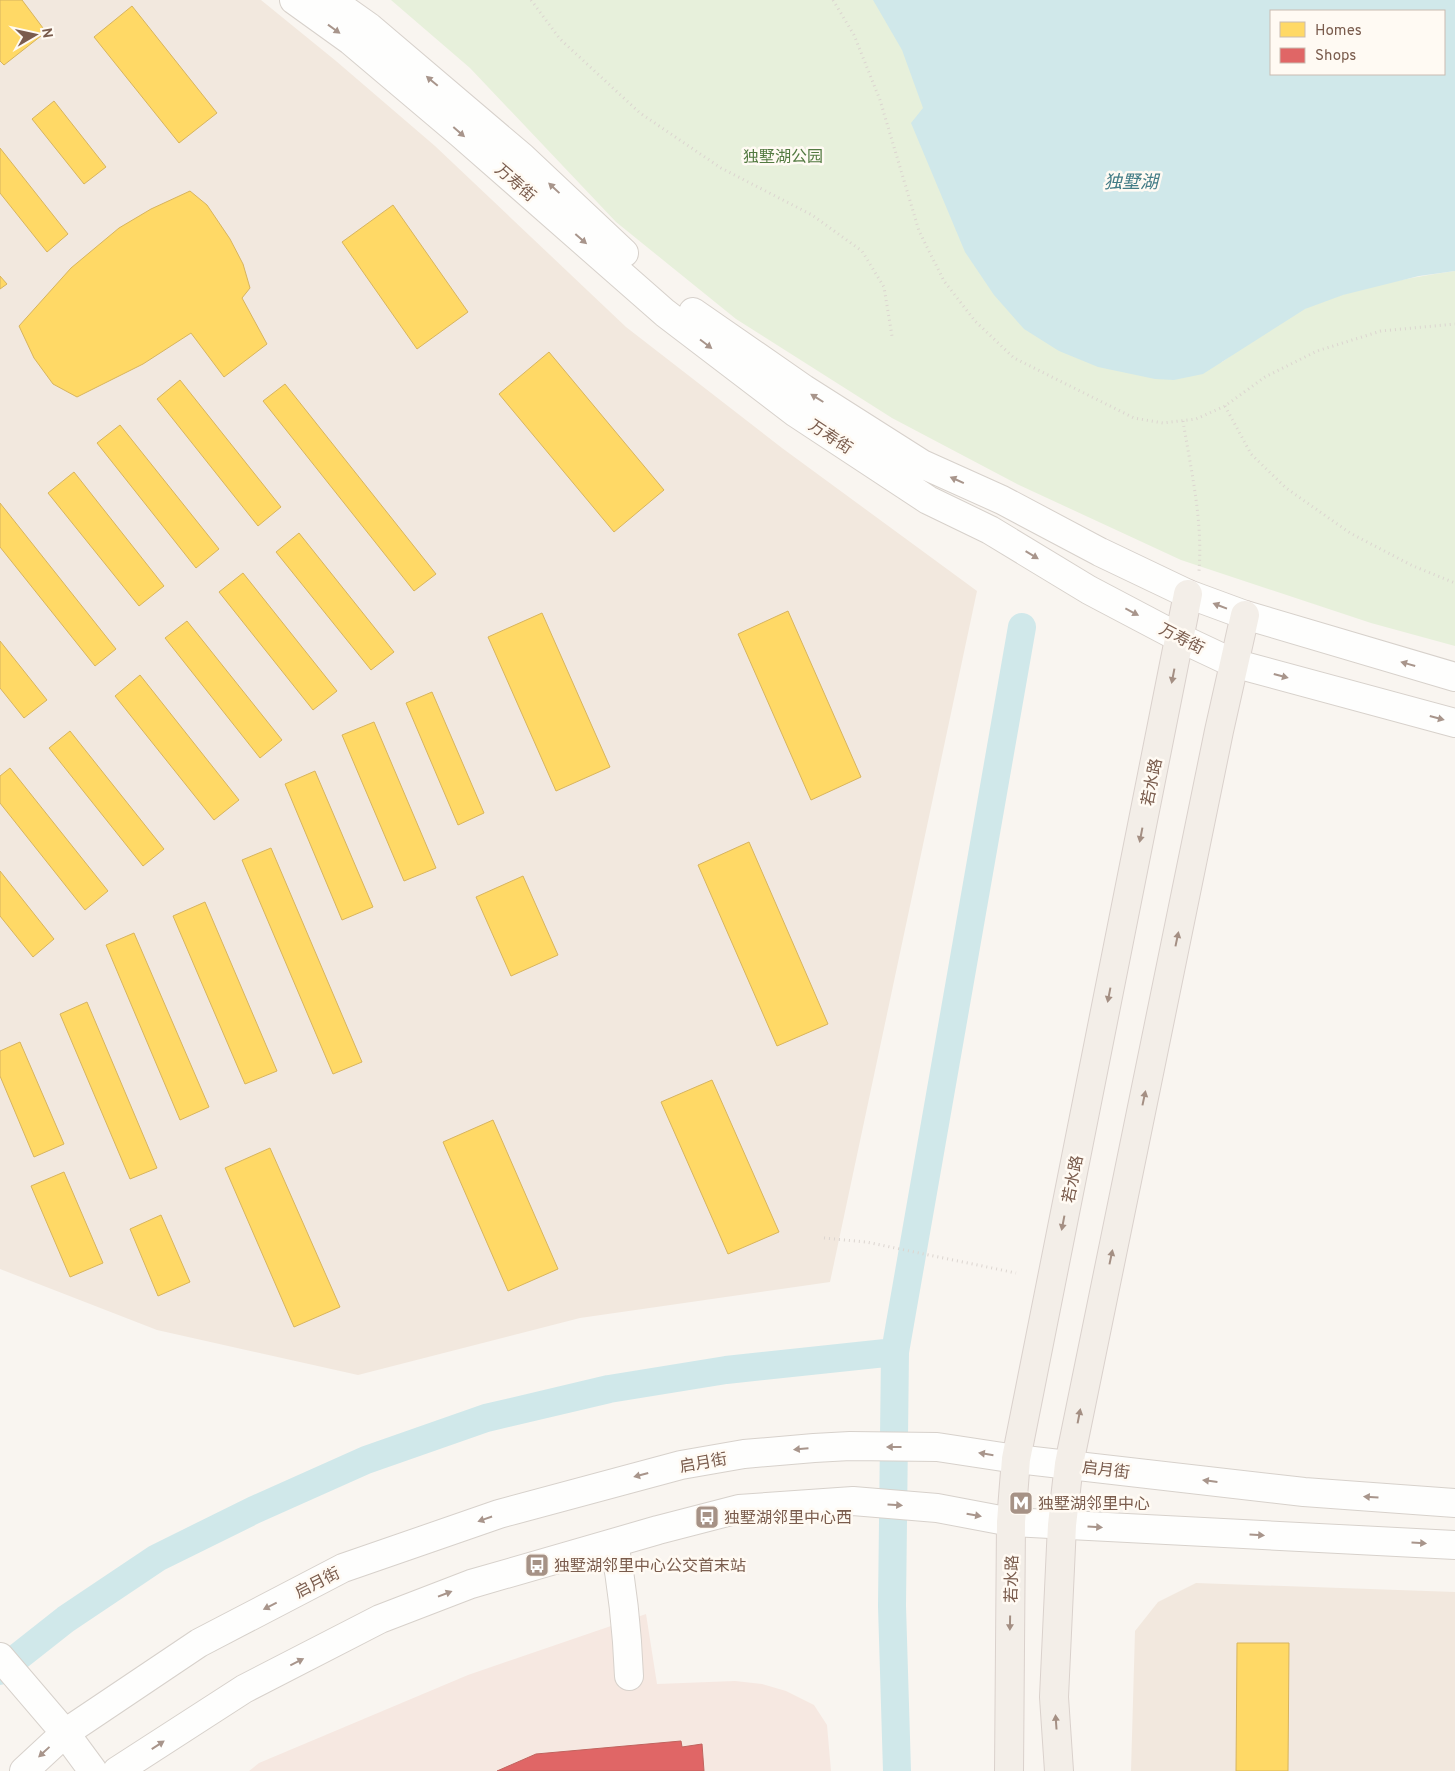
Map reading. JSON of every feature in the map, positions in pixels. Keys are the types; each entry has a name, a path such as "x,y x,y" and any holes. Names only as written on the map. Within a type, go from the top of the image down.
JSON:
{"main road":[{"name":"若水路","path":"1009,1771 1011,1522 1016,1459 1180,638 1193,595"},
{"path":"1059,1771 1054,1697 1062,1525 1069,1464 1244,616"}],"street":[{"name":"万寿街","path":"294,0 366,54 665,313 788,407 928,500 990,530 1089,590 1180,638 1233,663 1455,723"},
{"name":"万寿街","path":"331,0 368,27 522,157 671,296 804,389 922,464 1002,500 1100,552 1193,595 1244,616 1455,678"},
{"name":"启月街","path":"24,1771 65,1733 200,1643 343,1568 499,1514 681,1465 753,1453 850,1446 937,1447 1016,1459 1304,1492 1455,1503"},
{"path":"117,1771 244,1689 380,1619 471,1584 739,1509 853,1502 937,1508 1011,1522 1455,1545"},
{"path":"614,1543 623,1588 628,1635 629,1676"},
{"path":"0,1657 65,1733 93,1771"}],"path":[{"path":"531,0 560,39 640,113 721,168 812,214 862,251 884,287 892,336"},
{"path":"833,0 854,35 880,100 919,231 944,282 975,321 1014,358 1134,418 1163,424 1196,419 1225,406 1265,377 1317,351 1382,331 1455,324"},
{"path":"1225,406 1251,454 1286,488 1350,533 1412,566 1455,583"},
{"path":"1183,421 1198,508 1200,557 1193,595"},
{"path":"824,1238 866,1242 1016,1273"}],"shaded area":[{"path":"0,0 261,0 435,146 626,327 782,448 977,591 830,1282 580,1318 358,1375 157,1330 0,1269"},
{"path":"1196,1583 1455,1592 1455,1771 1131,1771 1135,1631 1158,1602"},
{"path":"646,1614 657,1684 735,1681 762,1684 786,1691 814,1705 827,1725 831,1771 249,1771 259,1763 468,1675"}],"green space":[{"name":"独墅湖公园","path":"391,0 885,0 1222,362 1263,333 1306,308 1342,295 1379,285 1455,271 1455,646 1371,623 1181,560 1019,485 892,418 736,319 616,222 470,68"}],"water":[{"name":"独墅湖","path":"873,0 1455,0 1455,271 1419,276 1343,295 1305,309 1203,374 1174,380 1155,379 1098,367 1059,351 1024,329 994,295 965,252 911,123 923,108 902,50"}],"building: Homes":[{"path":"0,0 22,0 46,32 4,65 0,61"},
{"path":"132,6 217,113 179,143 94,37"},
{"path":"54,101 106,167 84,184 32,119"},
{"path":"0,148 68,234 47,252 0,193"},
{"path":"190,191 207,205 230,239 243,264 250,288 242,298 267,344 224,377 191,333 143,364 77,397 53,384 34,358 19,326 71,268 119,228 151,209"},
{"path":"393,205 468,312 417,349 342,242"},
{"path":"0,276 7,284 0,289"},
{"path":"549,352 664,490 614,532 499,394"},
{"path":"180,380 281,507 258,526 157,399"},
{"path":"285,384 436,574 414,591 263,401"},
{"path":"120,425 219,549 196,568 97,443"},
{"path":"74,472 164,586 139,606 48,493"},
{"path":"0,503 116,649 95,666 0,547"},
{"path":"299,533 394,652 371,670 276,552"},
{"path":"243,573 337,691 313,710 219,592"},
{"path":"788,611 861,777 811,800 738,634"},
{"path":"542,613 610,767 556,791 488,637"},
{"path":"187,621 282,740 260,758 165,638"},
{"path":"0,641 47,700 24,718 0,688"},
{"path":"140,675 239,800 214,820 115,696"},
{"path":"432,692 484,813 458,825 406,703"},
{"path":"374,722 436,868 404,881 342,735"},
{"path":"70,731 164,849 143,866 49,748"},
{"path":"10,768 108,891 85,910 0,803 0,776"},
{"path":"315,771 373,907 342,920 285,784"},
{"path":"749,842 828,1024 777,1046 698,865"},
{"path":"271,848 362,1062 333,1074 242,860"},
{"path":"0,871 54,939 33,957 0,916"},
{"path":"523,876 558,955 511,976 476,897"},
{"path":"205,902 277,1071 245,1084 173,916"},
{"path":"134,933 209,1107 180,1120 106,945"},
{"path":"87,1002 157,1168 130,1179 60,1014"},
{"path":"20,1042 64,1144 34,1157 0,1076 0,1051"},
{"path":"712,1080 779,1232 728,1254 661,1102"},
{"path":"493,1120 558,1269 508,1291 443,1142"},
{"path":"270,1148 340,1307 294,1327 225,1168"},
{"path":"64,1172 103,1263 70,1277 31,1186"},
{"path":"161,1215 190,1282 158,1296 130,1229"},
{"path":"1237,1643 1289,1643 1288,1771 1236,1771"}],"building: Shops":[{"path":"681,1741 682,1747 702,1744 704,1771 497,1771 536,1754"}],"waterway":[{"path":"897,1771 892,1606 895,1352 1022,627"},
{"path":"0,1671 66,1619 157,1558 254,1510 366,1460 486,1418 609,1389 726,1370 895,1352"}],"place":[{"name":"独墅湖邻里中心","path":"1021,1503"},
{"name":"独墅湖邻里中心西","path":"707,1517"},
{"name":"独墅湖邻里中心公交首末站","path":"537,1565"}]}
